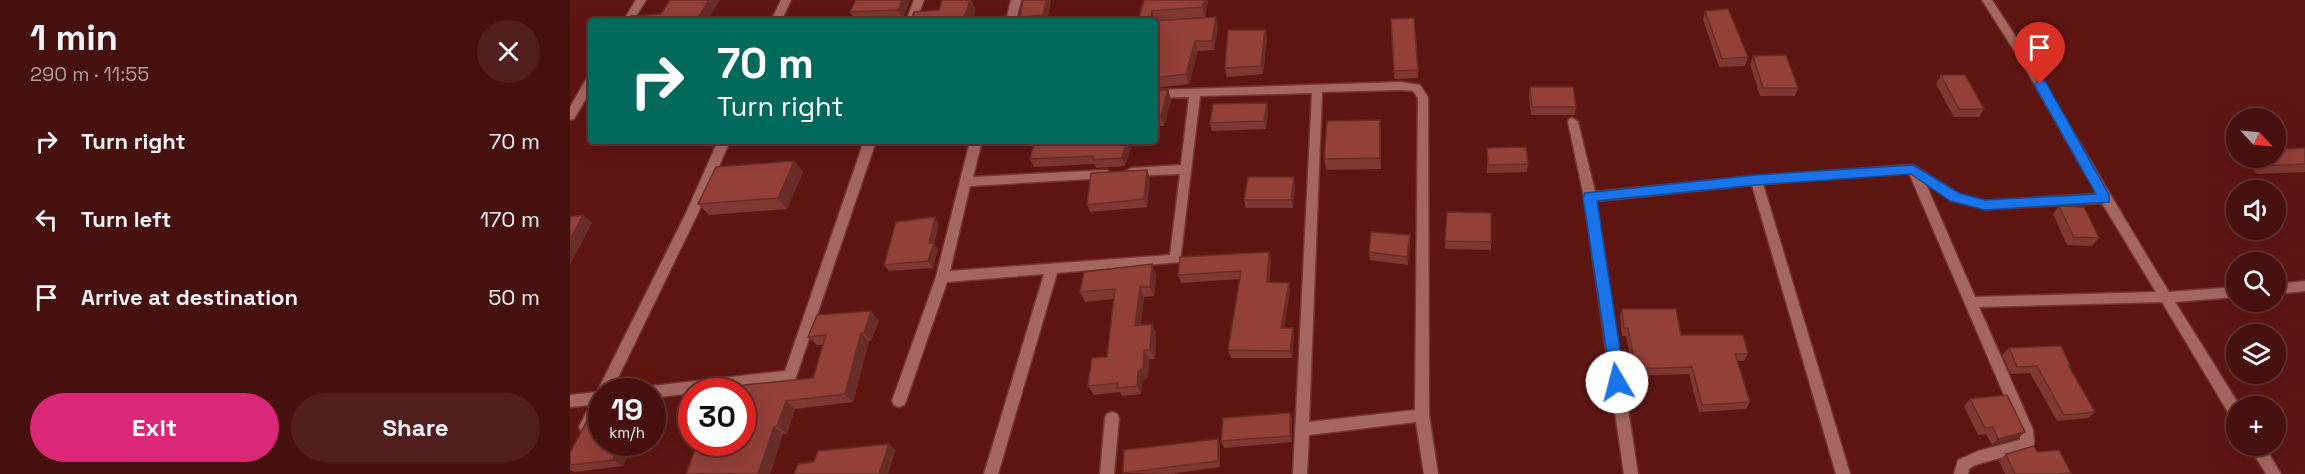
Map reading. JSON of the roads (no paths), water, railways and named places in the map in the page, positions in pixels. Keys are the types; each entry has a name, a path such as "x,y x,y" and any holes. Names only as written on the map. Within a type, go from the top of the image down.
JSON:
{"street":[{"path":"630,18 641,0"},
{"path":"778,18 786,0"},
{"path":"912,18 919,0"},
{"path":"1012,18 1016,0"},
{"path":"1987,0 2030,65 2105,198 2226,397"},
{"path":"1158,94 1401,86 1416,88 1423,97 1422,415 1431,474"},
{"path":"570,116 588,89"},
{"path":"1300,474 1317,89"},
{"path":"942,277 1176,259 1195,92"},
{"path":"1573,122 1590,197 1631,474"},
{"path":"611,378 692,213 723,144"},
{"path":"666,390 790,376 869,144"},
{"path":"899,401 942,277 975,144"},
{"path":"965,182 1186,169"},
{"path":"1590,197 1756,180 1913,170 1954,197 1985,205 2105,198"},
{"path":"1913,170 2026,430 2027,444 2012,450 1975,457 1963,465 1961,474"},
{"path":"1756,180 1843,474"},
{"path":"991,474 1052,269"},
{"path":"2286,288 2305,286"},
{"path":"1971,302 2165,297 2226,293"},
{"path":"570,401 588,399"},
{"path":"1302,429 1422,415"},
{"path":"1107,474 1112,418"},
{"path":"580,440 588,424"},
{"path":"2262,456 2274,474"}]}
